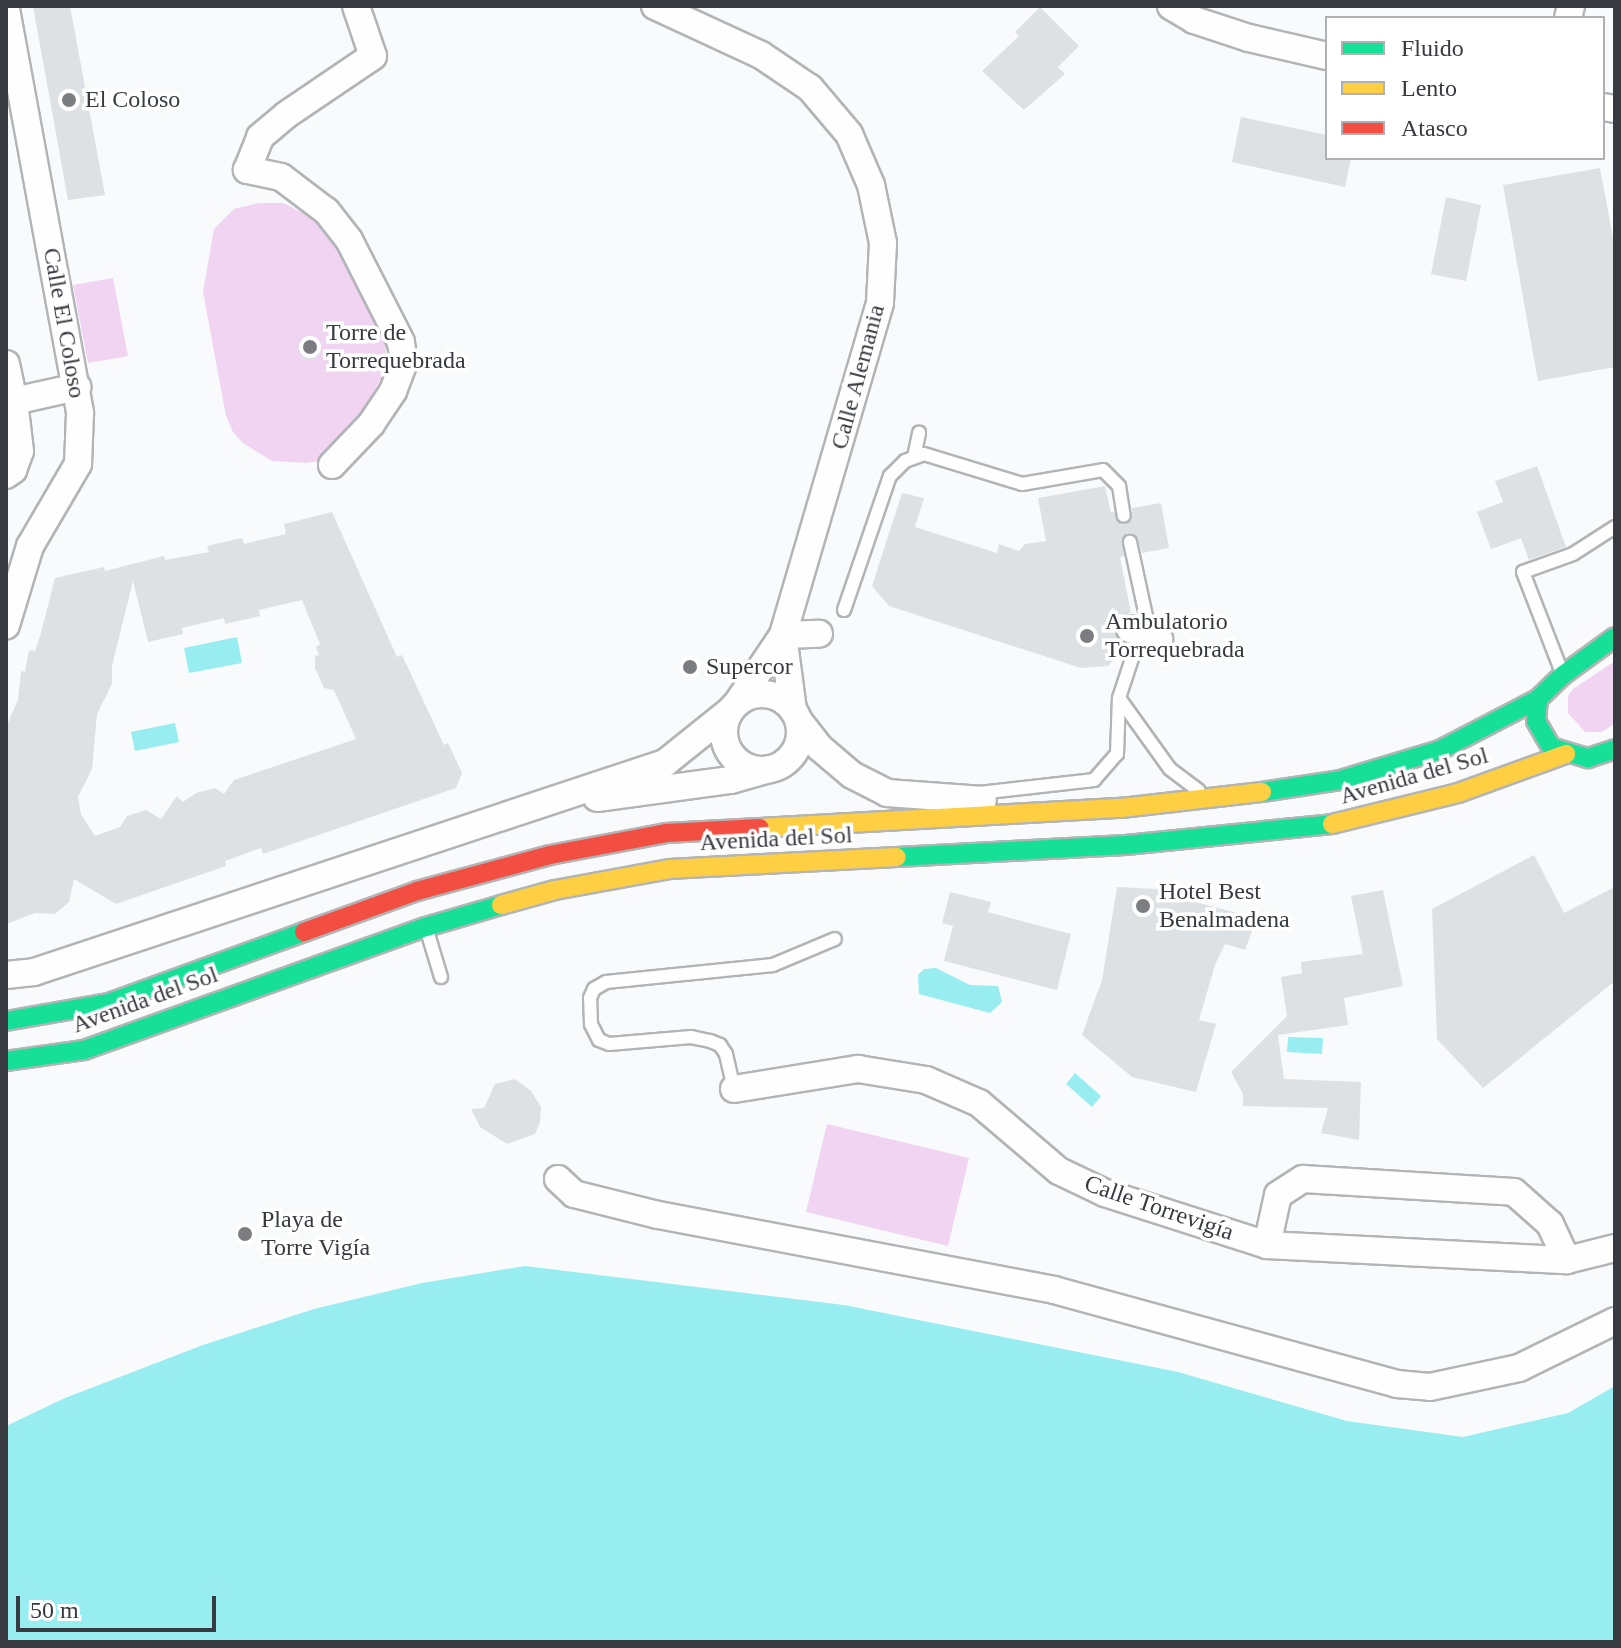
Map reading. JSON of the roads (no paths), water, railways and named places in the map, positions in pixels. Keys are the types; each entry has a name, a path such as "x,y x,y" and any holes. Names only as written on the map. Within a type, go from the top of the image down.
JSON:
{"main road":[{"name":"Avenida del Sol","path":"6,1021 109,1003 417,891 550,855 666,833 1121,808 1210,800 1340,780 1538,699 1563,675 1615,637"},
{"path":"1538,699 1536,721 1551,747 1566,754 1588,758 1615,749"},
{"name":"Avenida del Sol","path":"6,1061 84,1050 426,927 555,890 669,869 1126,845 1350,822 1458,793 1566,754"},
{"path":"6,1079 84,1050"}],"street":[{"path":"332,465 371,424 393,391 404,362 401,342 349,240 326,211 281,177 247,170 260,137 286,115 373,56 356,6"},
{"name":"Calle Alemania","path":"655,6 761,55 810,88 849,134 871,185 883,243 880,303 783,635 796,715"},
{"path":"1171,6 1208,24 1325,55"},
{"name":"Calle El Coloso","path":"6,9 80,413 78,464 30,546 6,625"},
{"path":"6,364 20,451 13,470 6,475"},
{"path":"14,401 77,387"},
{"path":"770,769 745,766 734,758 724,735 734,707 783,635 819,634"},
{"path":"6,975 34,972 665,763 734,707 761,694 774,695 796,715 819,747 852,775 887,793 1121,808"},
{"path":"530,806 731,780 782,765 798,746 796,715"},
{"path":"6,957 34,972"},
{"name":"Calle Torrevigía","path":"734,1089 858,1069 926,1080 979,1103 1059,1171 1105,1193 1267,1245 1567,1260 1615,1248"},
{"path":"558,1179 574,1194 658,1215 1054,1290 1397,1384 1430,1387 1519,1368 1615,1321"},
{"path":"1267,1245 1278,1195 1303,1179 1514,1192 1550,1224 1567,1260"}],"lane":[{"path":"914,457 919,433"},
{"path":"844,610 890,476 914,457 924,454 1022,484 1103,470 1119,486 1124,516"},
{"path":"1563,675 1523,572 1573,554 1615,527"},
{"path":"944,797 1094,780 1117,754 1119,698 1143,634 1146,616 1130,542"},
{"path":"1119,698 1170,769 1210,800"},
{"path":"1588,758 1615,766"},
{"path":"426,927 441,977"},
{"path":"734,1089 726,1054 720,1045 710,1041 691,1037 609,1044 599,1040 591,1024 590,998 594,989 606,982 773,965 835,939"}],"water":[{"path":"237,637 242,663 189,673 184,648"},
{"path":"175,723 179,742 135,751 131,732"},
{"path":"936,968 970,985 998,986 1002,1002 990,1013 919,994 918,975 924,969"},
{"path":"1288,1037 1323,1038 1322,1054 1287,1052"},
{"path":"1075,1073 1101,1096 1092,1107 1066,1084"},
{"path":"525,1266 844,1305 1178,1372 1347,1421 1463,1437 1568,1413 1615,1386 1615,1642 6,1642 6,1426 65,1398 203,1345 314,1309 422,1283"}],"place":[{"name":"El Coloso","path":"69,100"},
{"name":"Torre de Torrequebrada","path":"310,347"},
{"name":"Ambulatorio Torrequebrada","path":"1087,636"},
{"name":"Supercor","path":"690,667"},
{"name":"Hotel Best Benalmadena","path":"1143,906"},
{"name":"Playa de Torre Vigía","path":"245,1234"}]}
